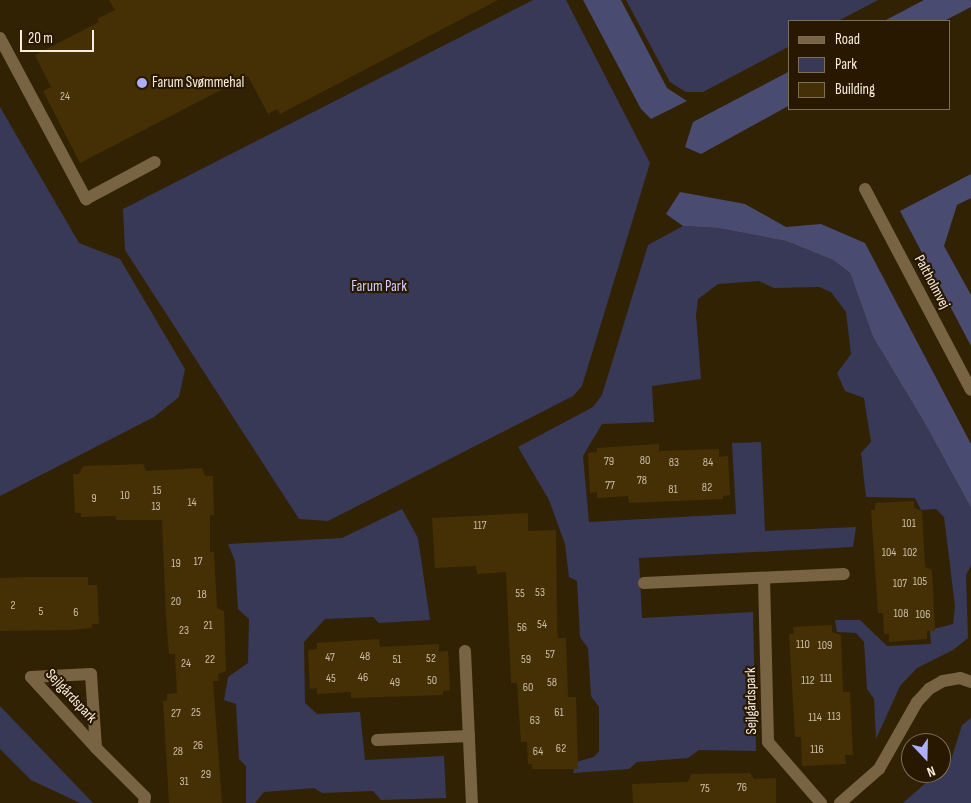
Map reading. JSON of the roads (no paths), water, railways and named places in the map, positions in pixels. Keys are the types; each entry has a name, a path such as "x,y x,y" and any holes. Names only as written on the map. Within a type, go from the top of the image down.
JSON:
{"street":[{"path":"0,38 86,199 154,162"},
{"name":"Paltholmvej","path":"865,189 971,390"},
{"path":"644,583 844,574"},
{"name":"Sejlgårdspark","path":"764,578 768,742 821,803"},
{"path":"466,651 472,803"},
{"name":"Sejlgårdspark","path":"96,748 91,674 31,677 96,748 145,797 144,803"},
{"path":"840,803 879,769 917,702 929,689 943,680 960,678 971,682"},
{"path":"377,740 469,736"}],"place":[{"name":"Farum Svømmehal","path":"142,83"}],"park label":[{"name":"Farum Park","path":"379,287"}]}
